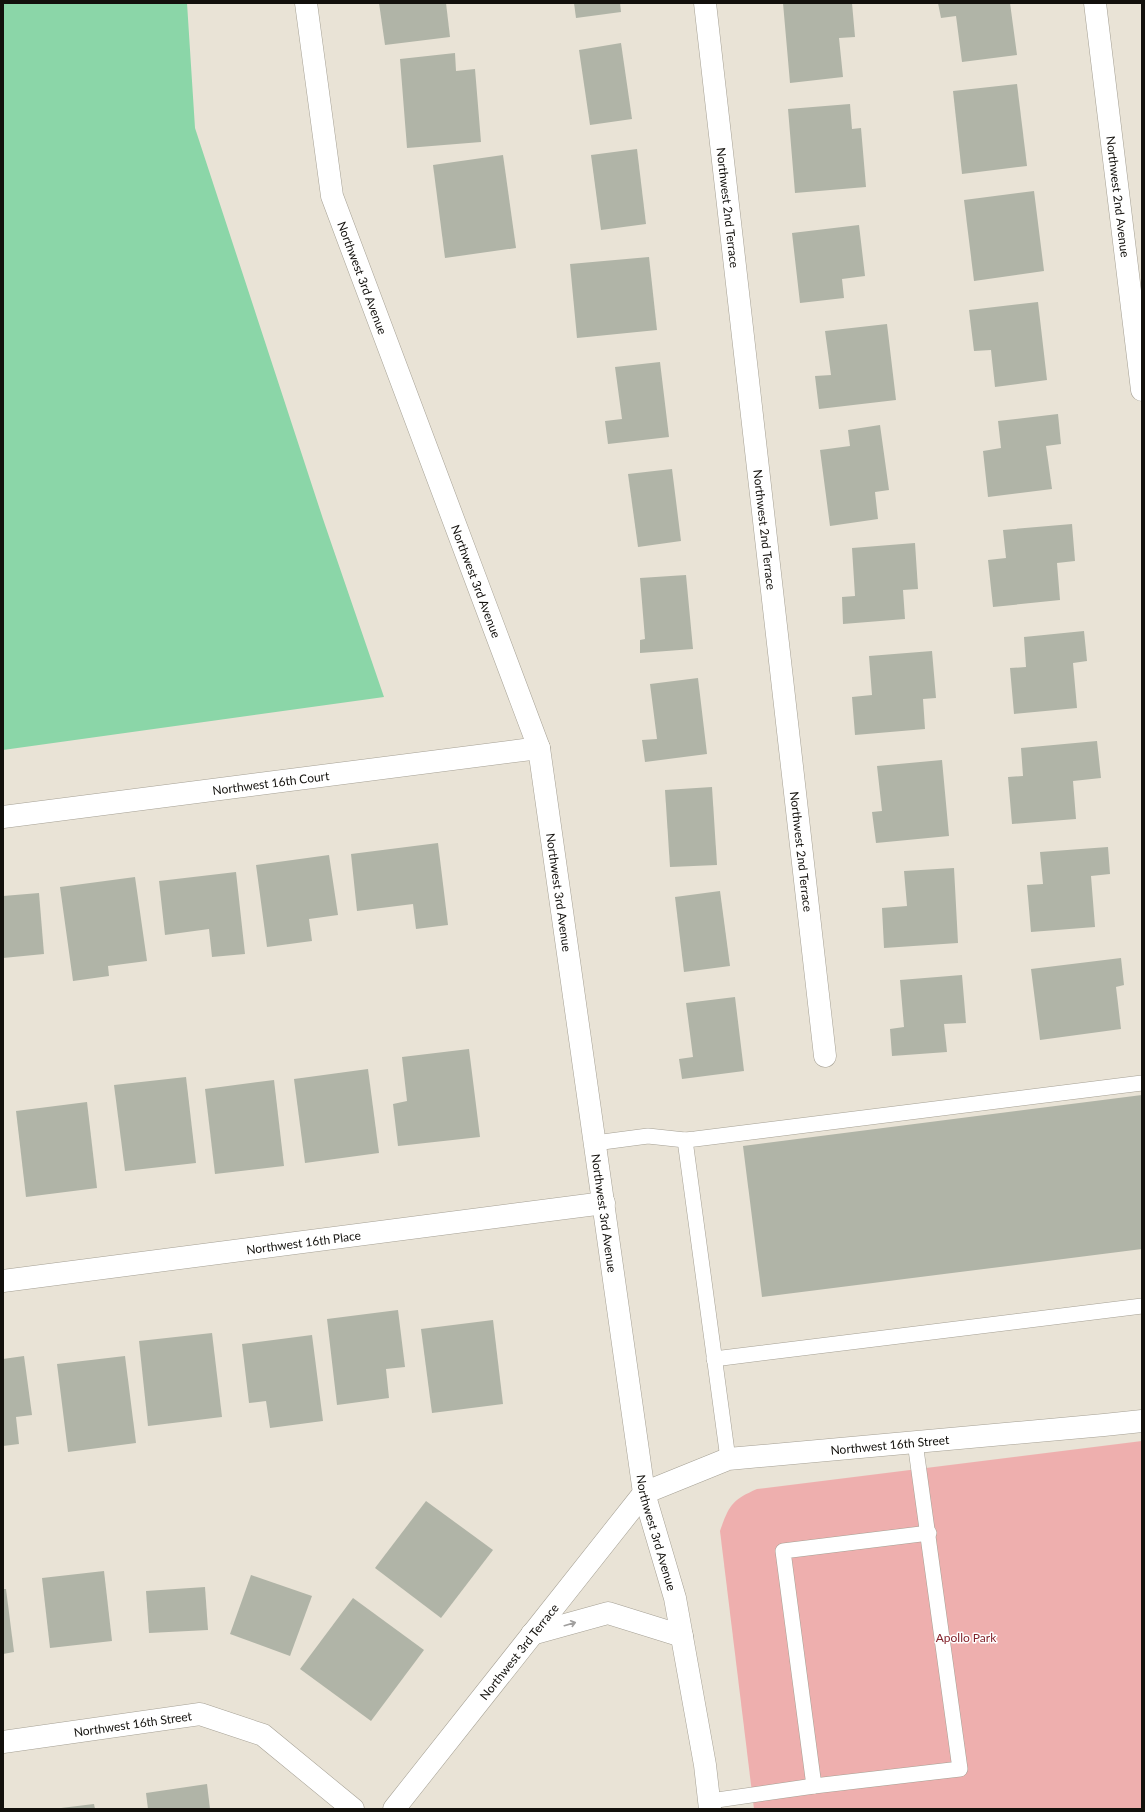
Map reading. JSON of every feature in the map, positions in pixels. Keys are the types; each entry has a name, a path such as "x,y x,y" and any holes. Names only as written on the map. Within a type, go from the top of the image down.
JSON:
{"street":[{"name":"Northwest 3rd Avenue","path":"306,3 332,196 539,748 644,1493 675,1598 705,1764 710,1805"},
{"name":"Northwest 2nd Terrace","path":"705,3 825,1056"},
{"name":"Northwest 2nd Avenue","path":"1095,3 1142,390"},
{"name":"Northwest 16th Court","path":"3,817 539,748"},
{"name":"Northwest 16th Place","path":"3,1281 604,1203"},
{"name":"Northwest 16th Street","path":"644,1493 728,1459 1142,1421"},
{"name":"Northwest 3rd Terrace","path":"394,1809 644,1493"},
{"path":"532,1634 608,1613 682,1636"},
{"name":"Northwest 16th Street","path":"3,1742 200,1714 263,1735 353,1809"}],"lane":[{"path":"596,1144 648,1136 685,1140 1142,1083"},
{"path":"685,1140 728,1459"},
{"path":"714,1359 1142,1306"},
{"path":"710,1805 814,1786 960,1769 915,1442"},
{"path":"814,1786 783,1551 928,1533"}],"green space":[{"name":"Apollo Park","path":"1142,1441 1142,1809 754,1809 720,1531 732,1504 757,1489"}],"shaded area":[{"path":"3,3 187,3 195,128 323,519 384,697 3,750"}],"building":[{"path":"379,3 446,3 450,37 385,45"},
{"path":"574,3 620,3 621,12 576,18"},
{"path":"783,3 852,3 855,37 839,38 843,77 790,83"},
{"path":"938,3 1010,3 1017,55 962,62 956,16 941,18"},
{"path":"621,43 632,119 590,125 579,50"},
{"path":"455,53 456,71 475,69 481,142 407,148 400,59"},
{"path":"1017,84 1027,166 962,174 953,91"},
{"path":"850,104 852,129 861,128 866,187 795,193 788,109"},
{"path":"637,149 646,224 601,230 591,155"},
{"path":"503,155 516,248 445,258 433,165"},
{"path":"1034,191 1044,271 974,281 964,200"},
{"path":"859,225 865,276 842,279 844,298 800,303 792,233"},
{"path":"649,257 657,330 577,338 570,264"},
{"path":"1038,302 1047,380 995,387 991,350 974,351 969,310"},
{"path":"887,324 896,400 819,409 815,376 831,375 825,331"},
{"path":"660,362 669,437 608,444 605,421 622,419 615,367"},
{"path":"1058,414 1061,444 1046,446 1052,489 988,497 983,451 1001,448 998,421"},
{"path":"880,425 889,490 875,492 878,519 830,526 820,450 850,446 848,430"},
{"path":"672,469 681,541 638,547 628,474"},
{"path":"1072,524 1075,561 1057,563 1060,600 993,607 988,560 1006,558 1003,530"},
{"path":"915,543 918,589 903,590 905,619 843,624 842,597 855,596 852,548"},
{"path":"686,575 693,649 640,653 640,640 645,639 640,578"},
{"path":"1084,631 1087,661 1073,663 1077,708 1014,714 1010,668 1026,667 1024,637"},
{"path":"932,651 936,698 923,699 925,729 855,735 852,697 872,695 869,656"},
{"path":"698,678 707,754 645,762 642,740 657,739 650,684"},
{"path":"1097,741 1101,778 1073,781 1076,819 1012,824 1008,777 1023,776 1021,748"},
{"path":"942,760 949,836 876,843 872,812 882,811 877,766"},
{"path":"712,787 717,865 670,867 665,790"},
{"path":"438,843 448,925 416,929 413,904 357,911 351,854"},
{"path":"1108,847 1110,874 1091,876 1095,927 1031,932 1027,885 1043,884 1040,852"},
{"path":"329,855 338,915 309,919 312,941 267,947 256,865"},
{"path":"954,868 958,943 884,948 882,908 907,906 904,871"},
{"path":"236,872 245,954 212,957 209,929 165,935 159,881"},
{"path":"135,877 147,961 108,966 109,976 73,981 60,887"},
{"path":"720,891 730,966 684,972 675,897"},
{"path":"39,893 44,954 3,958 3,896"},
{"path":"1121,958 1124,985 1116,987 1121,1029 1040,1040 1031,969"},
{"path":"962,975 966,1023 944,1024 947,1052 892,1056 890,1029 904,1027 900,980"},
{"path":"735,997 744,1071 682,1079 679,1059 693,1057 686,1003"},
{"path":"469,1049 480,1137 398,1146 393,1104 407,1101 402,1057"},
{"path":"368,1069 379,1153 305,1163 294,1079"},
{"path":"186,1077 196,1163 125,1171 114,1085"},
{"path":"274,1080 284,1166 215,1174 205,1089"},
{"path":"1142,1095 1142,1249 762,1297 743,1146"},
{"path":"87,1102 97,1188 26,1197 16,1111"},
{"path":"398,1310 405,1367 386,1369 389,1398 337,1405 327,1319"},
{"path":"493,1320 503,1404 432,1413 421,1329"},
{"path":"212,1333 222,1417 148,1426 139,1341"},
{"path":"312,1335 323,1421 270,1428 266,1401 249,1403 242,1344"},
{"path":"24,1356 32,1415 16,1417 19,1444 3,1446 3,1359"},
{"path":"125,1356 136,1443 68,1452 57,1364"},
{"path":"426,1501 493,1550 441,1618 375,1568"},
{"path":"104,1571 112,1641 50,1648 42,1578"},
{"path":"251,1575 312,1596 290,1656 230,1634"},
{"path":"205,1587 208,1630 149,1633 146,1591"},
{"path":"3,1589 6,1589 14,1652 3,1654"},
{"path":"353,1598 424,1650 371,1721 300,1669"},
{"path":"207,1784 210,1809 148,1809 146,1793"},
{"path":"94,1804 95,1809 61,1809 61,1808"}]}
